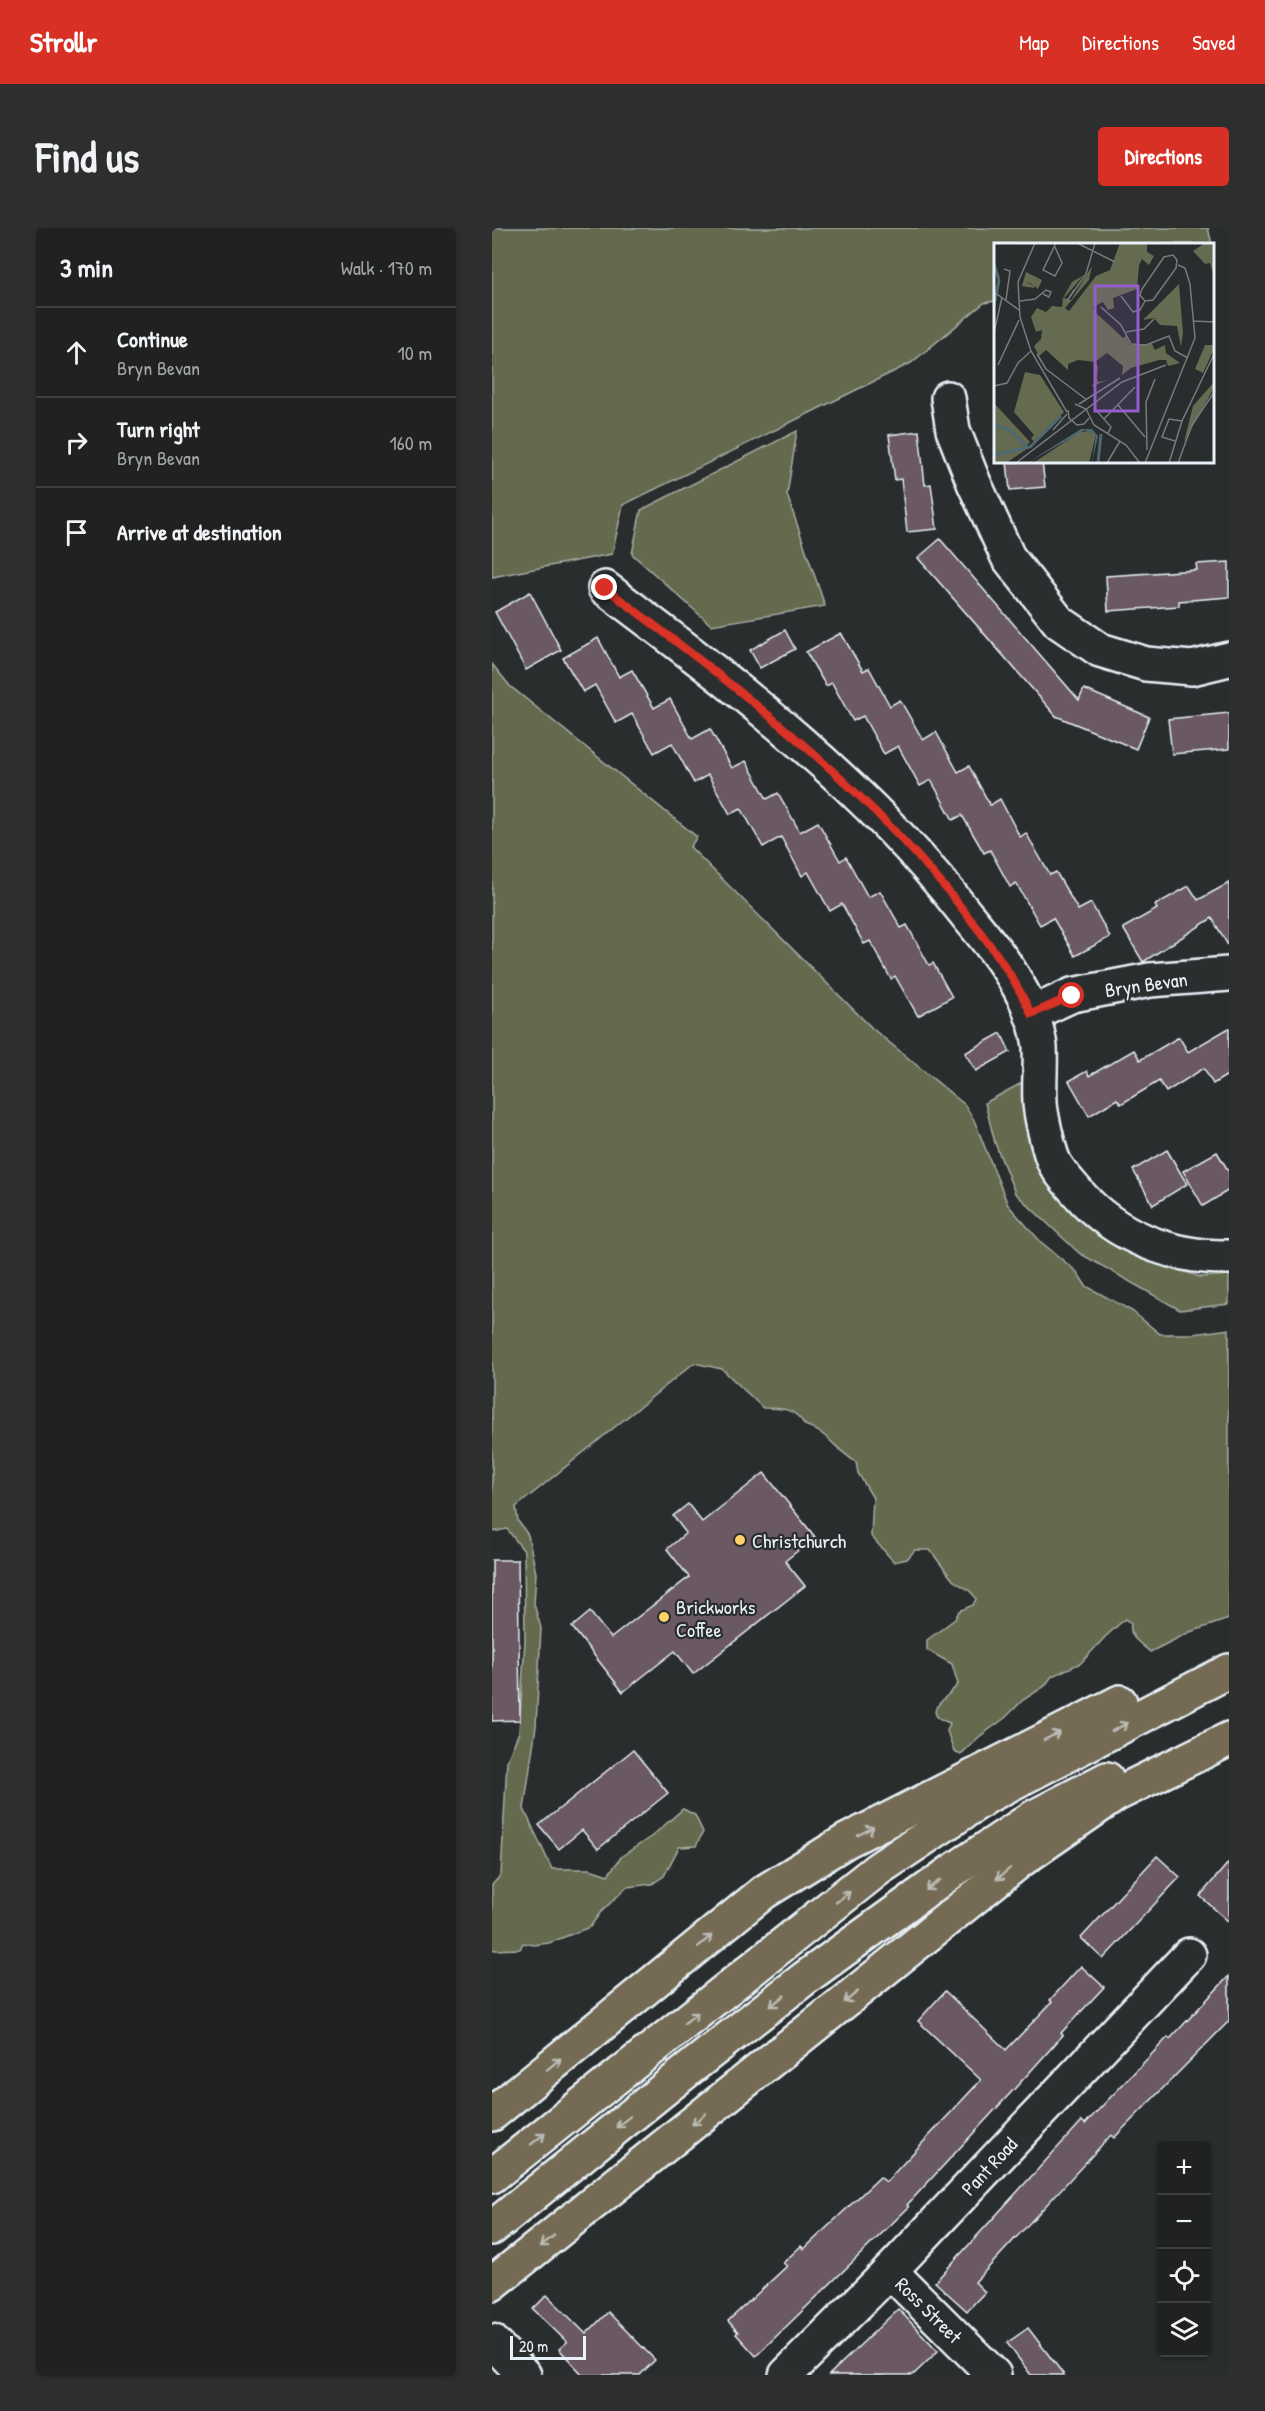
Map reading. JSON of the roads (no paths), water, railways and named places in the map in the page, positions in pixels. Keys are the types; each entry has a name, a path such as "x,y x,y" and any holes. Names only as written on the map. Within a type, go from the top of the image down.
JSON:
{"highway":[{"path":"492,2176 878,1869 989,1795 1006,1773 1122,1701 1229,1661"},
{"path":"492,2114 764,1892 846,1841 1006,1773 1229,1671"},
{"path":"492,2284 1021,1860 1042,1828 1176,1746 1229,1725"},
{"path":"492,2228 679,2076 805,1978 954,1870 1229,1739"}],"street":[{"path":"948,398 953,430 1008,557 1059,622 1100,650 1146,664 1192,668 1229,659"},
{"path":"605,588 695,656 788,733 863,800 916,854 957,902 1015,980 1031,1014 1040,1046 1040,1104 1054,1162 1078,1193 1106,1222 1141,1240 1202,1257 1229,1257"},
{"name":"Bryn Bevan","path":"1031,1014 1072,996 1139,982 1229,974"},
{"name":"Pant Road","path":"786,2375 890,2271 1189,1955"},
{"name":"Ross Street","path":"890,2271 994,2375"},
{"path":"492,2341 524,2375"}],"place":[{"name":"Christchurch","path":"740,1540"},
{"name":"Brickworks Coffee","path":"664,1617"}]}
